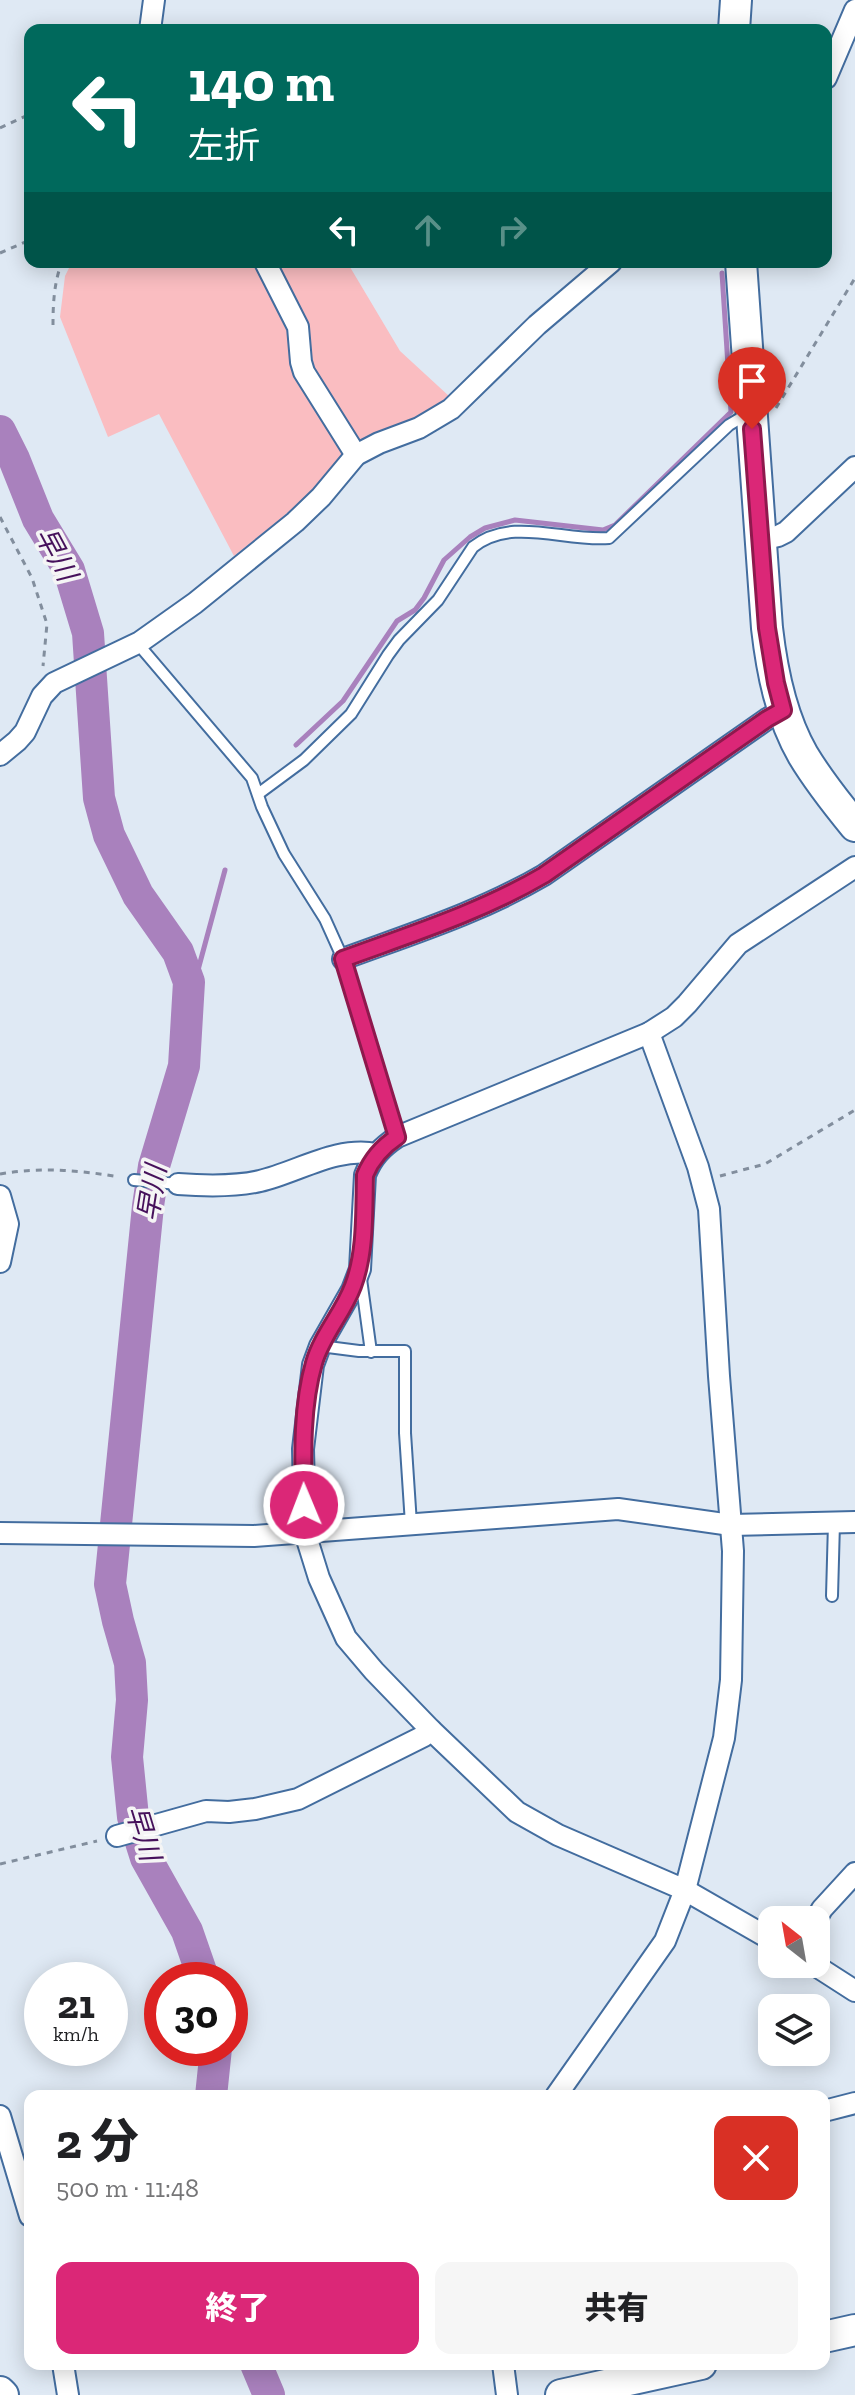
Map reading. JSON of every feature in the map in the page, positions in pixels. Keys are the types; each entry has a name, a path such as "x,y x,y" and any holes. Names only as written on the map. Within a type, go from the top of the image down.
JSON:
{"main road":[{"path":"734,24 736,0"},
{"path":"741,268 767,628 776,683 783,710 803,755 855,826"},
{"path":"830,2336 855,2330"},
{"path":"561,2395 674,2370"}],"street":[{"path":"149,3 150,24"},
{"path":"832,64 855,10"},
{"path":"268,268 298,327 304,372 356,455"},
{"path":"0,755 17,741 31,722 52,677 140,642 195,603 295,522 356,455 419,428 451,409 537,325 604,268"},
{"path":"761,540 786,532 855,467"},
{"path":"343,959 482,908 521,889 783,710"},
{"path":"758,1932 685,1890 536,1824 517,1812 374,1671 346,1638 319,1578 305,1533 303,1449 313,1365 360,1269 365,1175 369,1164 384,1145 649,1033 680,1011 745,938 855,867"},
{"path":"560,2090 665,1941 685,1890 724,1738 731,1680 733,1551 709,1209 649,1033"},
{"path":"178,1184 204,1186 261,1181 338,1155 356,1152 376,1154"},
{"path":"0,1196 8,1224 0,1262"},
{"path":"0,1533 254,1536 618,1509 731,1525 855,1522"},
{"path":"117,1836 206,1811 255,1809 298,1799 431,1730"},
{"path":"825,1906 855,1873"},
{"path":"830,1975 855,1991"},
{"path":"830,2109 855,2103"},
{"path":"0,2116 24,2196"},
{"path":"64,2370 68,2395"},
{"path":"504,2370 507,2395"}],"lane":[{"path":"258,794 304,760 351,714 394,647 438,600 480,541 515,531 609,538 729,425 739,419 752,423"},
{"path":"140,642 144,651 252,778 270,827 325,919 343,959 397,1137"},
{"path":"134,1180 178,1184"},
{"path":"360,1269 371,1352"},
{"path":"320,1346 371,1352 405,1351 405,1433 411,1524"},
{"path":"832,1596 834,1523"}],"path":[{"path":"0,128 24,117"},
{"path":"0,253 24,243"},
{"path":"53,325 53,302 61,268"},
{"path":"752,423 769,419 855,278"},
{"path":"0,517 32,578 47,624 52,677"},
{"path":"702,1183 765,1164 855,1110"},
{"path":"0,1174 79,1170 134,1180"},
{"path":"0,1864 117,1836"}],"shaded area":[{"path":"69,268 260,268 289,325 298,384 345,454 306,496 234,556 159,414 108,437 60,317 65,276"},
{"path":"276,268 351,268 400,351 450,397 418,419 361,443 356,441 312,373"}],"waterway":[{"path":"296,745 343,701 397,621 415,610 424,598 444,560 470,537 485,528 515,520 603,530 615,525 731,412 722,273"},
{"name":"早川","path":"0,431 38,519 69,570 88,633 99,798 109,835 138,895 178,952 189,982 184,1066 154,1166 148,1206 110,1584 130,1663 132,1700 127,1757 133,1817 146,1858 187,1931 198,1962"},
{"path":"189,982 198,970 225,870"},
{"name":"早川","path":"212,2090 214,2066"},
{"name":"早川","path":"259,2370 269,2395"}],"route":[{"path":"304,1505 303,1449 313,1365 360,1269 365,1175 369,1164 384,1145 397,1137 343,959 482,908 521,889 783,710 767,628 752,429"}]}
